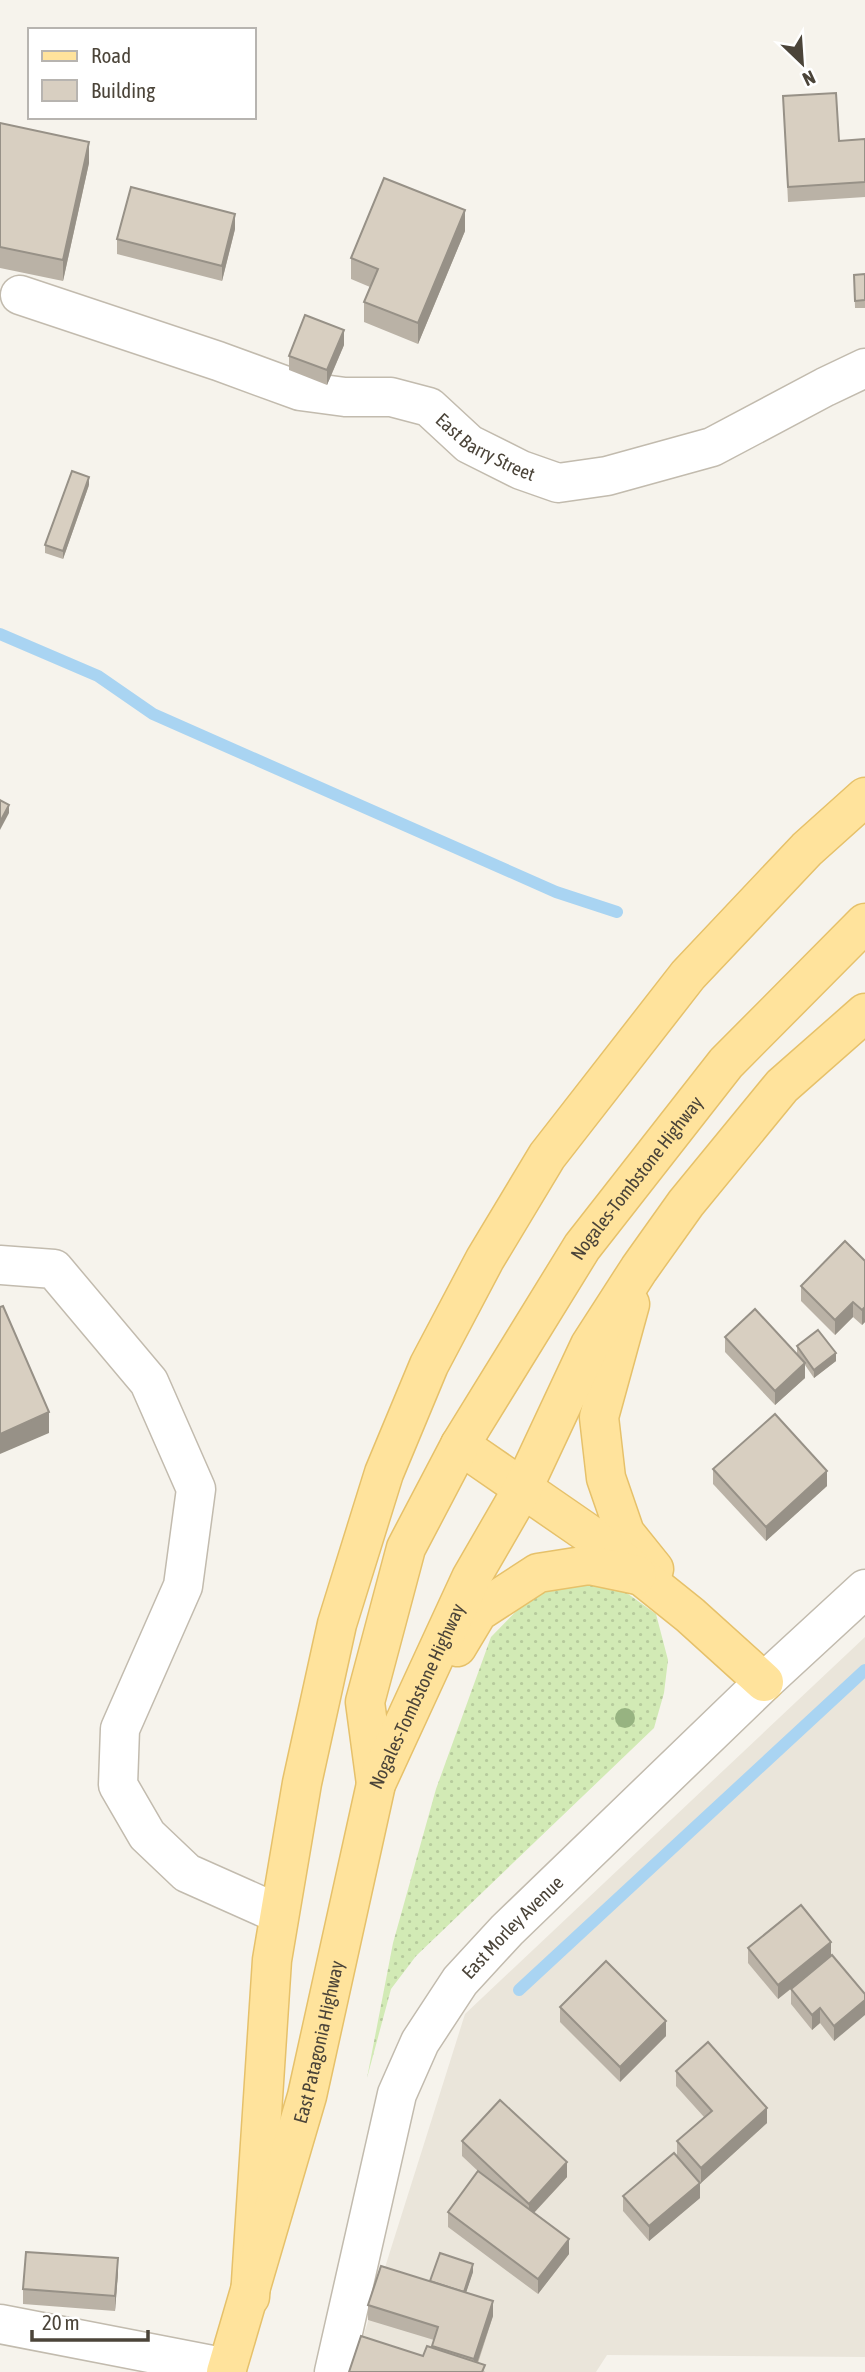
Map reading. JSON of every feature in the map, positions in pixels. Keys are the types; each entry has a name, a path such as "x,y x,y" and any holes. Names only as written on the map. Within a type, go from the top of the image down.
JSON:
{"main road":[{"path":"226,2370 250,2297 272,1960 302,1783 337,1624 384,1473 429,1365 485,1259 547,1156 688,975 807,849 865,797"},
{"name":"Nogales-Tombstone Highway","path":"376,1784 365,1702 406,1548 460,1445 590,1236 726,1063 865,923"},
{"name":"Nogales-Tombstone Highway","path":"376,1784 471,1578 523,1488 590,1345 686,1203 782,1086 865,1013"},
{"path":"639,1269 599,1417 606,1478 625,1533 690,1615"},
{"path":"460,1445 589,1534 690,1615 764,1682"},
{"path":"376,1784 478,1612 538,1573 589,1565 642,1576"},
{"name":"East Patagonia Highway","path":"250,2297 307,2096 376,1784"}],"street":[{"name":"East Barry Street","path":"20,295 300,391 345,397 391,397 429,407 469,444 521,470 558,483 607,476 712,447 865,368"},
{"path":"0,1265 54,1269 149,1382 196,1489 183,1586 120,1729 118,1785 147,1835 187,1873 279,1914"},
{"name":"East Morley Avenue","path":"334,2372 397,2094 420,2042 460,1981 507,1930 764,1682 865,1589"},
{"path":"0,2324 226,2370"}],"shaded area":[{"path":"865,1637 865,2357 607,2355 596,2372 352,2372 465,2014"}],"green space":[{"path":"583,1583 617,1586 656,1614 668,1660 664,1693 654,1728 416,1956 391,1989 367,2078 393,1943 436,1789 491,1637 536,1591"}],"building":[{"path":"836,93 839,141 865,139 865,182 788,187 783,96"},
{"path":"0,123 89,142 63,260 0,247"},
{"path":"384,178 465,210 418,323 364,302 378,269 351,258"},
{"path":"131,187 235,214 222,266 117,239"},
{"path":"865,274 865,300 855,301 854,275"},
{"path":"305,315 344,330 327,370 289,356"},
{"path":"72,471 89,477 63,551 45,545"},
{"path":"0,800 9,805 0,822"},
{"path":"845,1241 865,1261 865,1307 862,1310 853,1302 835,1320 801,1286"},
{"path":"3,1306 49,1412 0,1434 0,1307"},
{"path":"755,1309 805,1363 775,1391 725,1337"},
{"path":"818,1330 836,1353 814,1370 797,1346"},
{"path":"775,1414 827,1471 766,1527 713,1469"},
{"path":"801,1905 831,1942 778,1985 748,1948"},
{"path":"832,1955 865,1994 865,2000 834,2026 820,2008 812,2015 791,1989"},
{"path":"606,1961 666,2021 620,2067 560,2007"},
{"path":"708,2042 767,2108 701,2168 677,2141 712,2111 676,2071"},
{"path":"500,2100 567,2162 529,2204 462,2141"},
{"path":"674,2153 700,2183 649,2226 623,2196"},
{"path":"478,2171 569,2239 538,2279 448,2212"},
{"path":"26,2252 118,2258 115,2296 23,2289"},
{"path":"440,2253 473,2264 464,2292 430,2281"},
{"path":"381,2266 493,2301 474,2359 432,2346 438,2327 368,2305"},
{"path":"361,2336 423,2356 427,2346 485,2365 482,2372 349,2372"}],"waterway":[{"path":"0,634 98,676 153,714 556,892 617,912"},
{"path":"519,1990 865,1670"}]}
